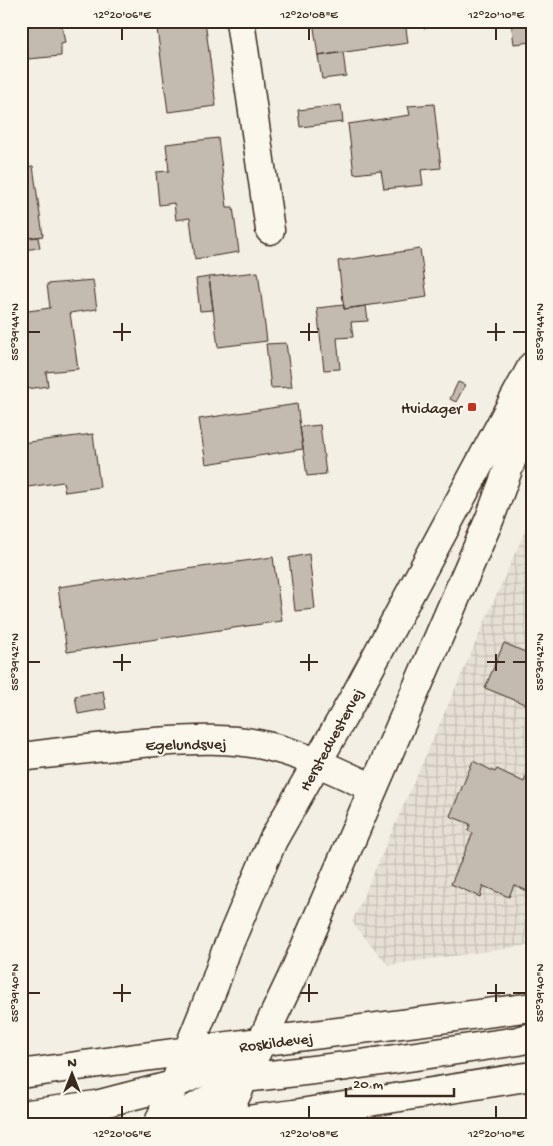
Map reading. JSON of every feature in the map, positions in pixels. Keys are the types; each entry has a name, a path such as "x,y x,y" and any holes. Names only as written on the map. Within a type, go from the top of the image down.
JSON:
{"street":[{"path":"240,21 270,230"},
{"name":"Herstedvestervej","path":"158,1125 226,952 273,840 532,366"},
{"path":"218,1124 244,1078 293,975 490,518 532,405"},
{"name":"Egelundsvej","path":"21,757 88,748 191,739 229,741 270,747 317,762 373,788"},
{"name":"Roskildevej","path":"21,1074 532,1006"},
{"path":"166,1125 244,1078 348,1066 518,1041 532,1037"},
{"path":"21,1114 96,1105 173,1085 261,1042"},
{"path":"218,1124 294,1114 532,1076"}],"shaded area":[{"path":"532,515 532,945 388,965 352,922"}],"building":[{"path":"61,21 65,43 61,44 61,56 28,59 27,48 21,48 21,26"},
{"path":"156,21 205,21 216,106 168,112"},
{"path":"313,21 405,21 408,43 318,56"},
{"path":"423,21 443,21 443,26 424,28"},
{"path":"511,21 532,21 532,42 514,44"},
{"path":"343,52 346,76 322,79 318,56"},
{"path":"434,104 441,168 421,170 423,185 384,189 381,171 354,174 348,124 410,115 408,106"},
{"path":"341,105 343,122 300,127 298,110"},
{"path":"218,138 227,207 233,207 239,252 195,259 190,218 176,220 174,203 159,205 156,172 169,171 166,144"},
{"path":"33,166 43,236 21,239 21,168"},
{"path":"38,237 40,248 21,250 21,239"},
{"path":"420,249 427,297 344,309 338,261"},
{"path":"258,272 267,341 218,347 209,277"},
{"path":"209,277 213,310 200,311 196,279"},
{"path":"93,280 97,309 70,313 78,369 46,372 48,386 21,390 21,312 50,308 47,284"},
{"path":"344,305 344,309 366,306 368,321 351,322 353,337 337,338 340,369 324,370 317,308"},
{"path":"286,343 292,387 271,388 266,344"},
{"path":"458,382 465,385 456,402 450,399"},
{"path":"297,404 303,449 206,464 199,419"},
{"path":"320,425 326,474 307,476 300,427"},
{"path":"93,434 100,487 65,492 63,482 21,488 21,443"},
{"path":"532,487 532,498 527,496"},
{"path":"309,554 315,609 295,611 289,558"},
{"path":"273,557 282,621 67,652 58,587"},
{"path":"504,643 532,655 532,707 485,688"},
{"path":"103,691 106,709 78,714 75,696"},
{"path":"473,761 495,772 497,769 524,782 532,764 532,893 514,885 509,897 483,886 480,897 451,884 473,833 468,831 470,824 450,816"}],"place":[{"name":"Hvidager","path":"472,407"}]}
